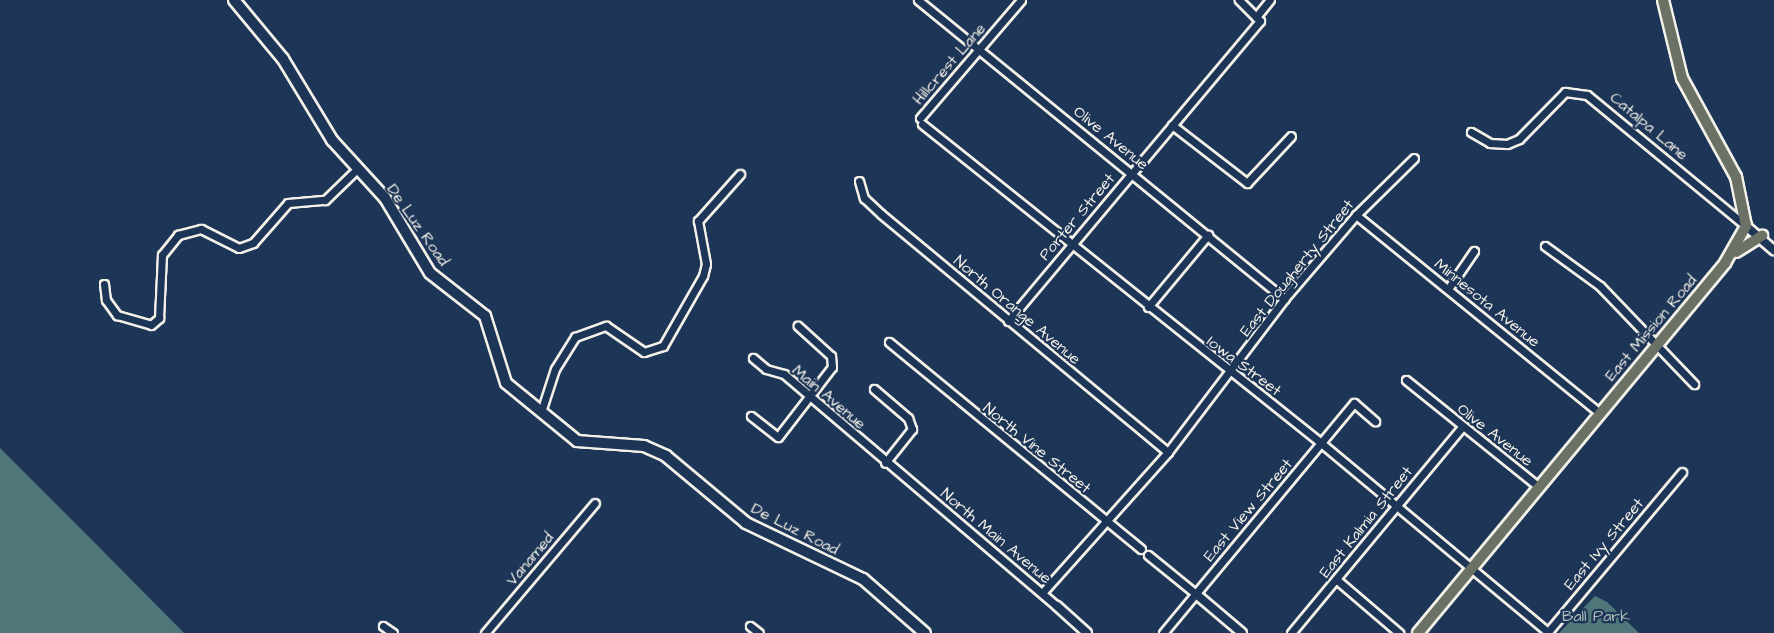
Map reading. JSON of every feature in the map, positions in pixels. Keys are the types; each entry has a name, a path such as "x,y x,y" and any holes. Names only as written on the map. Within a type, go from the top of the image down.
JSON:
{"main road":[{"name":"De Luz Road","path":"234,0 283,59 356,170 385,198 430,273 485,316 506,383 577,441 644,446 666,456 746,523 863,579 925,633"},
{"path":"1663,0 1682,78 1736,177 1746,226"},
{"name":"East Mission Road","path":"1418,633 1725,263 1746,226"},
{"path":"1725,263 1762,236"}],"street":[{"name":"Olive Avenue","path":"918,0 1132,171 1284,299"},
{"name":"Hillcrest Lane","path":"921,121 1021,0"},
{"path":"1239,0 1258,19"},
{"name":"Porter Street","path":"1008,321 1258,19 1270,0"},
{"name":"Catalpa Lane","path":"1471,132 1490,143 1507,144 1519,140 1565,92 1587,95 1746,226"},
{"name":"Iowa Street","path":"921,121 1070,245 1321,443 1547,632"},
{"path":"1172,124 1247,183 1291,136"},
{"name":"East Dougherty Street","path":"1042,593 1105,517 1168,452 1231,372 1284,299 1356,215 1414,158"},
{"path":"104,284 106,300 117,315 151,325 159,318 162,255 177,235 201,229 239,248 253,243 288,203 325,200 356,170"},
{"path":"541,412 555,369 575,337 606,326 644,352 663,346 703,276 706,264 698,221 740,174"},
{"name":"North Orange Avenue","path":"859,181 864,198 1008,321 1168,452"},
{"name":"Minnesota Avenue","path":"1356,215 1600,413"},
{"path":"1746,226 1762,236 1774,250"},
{"path":"1148,307 1208,235"},
{"path":"1545,246 1600,286 1694,384"},
{"path":"1448,289 1474,251"},
{"path":"751,416 777,437 810,397 833,361 798,326"},
{"name":"North Vine Street","path":"889,342 990,430 1096,516 1105,517 1141,549"},
{"name":"Main Avenue","path":"753,358 766,369 784,374 885,463"},
{"name":"Olive Avenue","path":"1406,380 1539,487"},
{"path":"874,389 908,418 912,429 885,463"},
{"name":"East View Street","path":"1163,633 1354,403 1375,421"},
{"name":"East Kalmia Street","path":"1291,633 1462,427"},
{"name":"North Main Avenue","path":"885,463 1087,633"},
{"name":"East Ivy Street","path":"1547,632 1682,472"},
{"name":"Vanamed","path":"485,633 595,503"},
{"path":"1148,555 1242,633"},
{"path":"1337,580 1399,633"},
{"path":"383,626 393,633"},
{"path":"750,626 759,633"}],"green space":[{"path":"0,448 90,538 184,633 0,633"},
{"name":"Ball Park","path":"1595,596 1607,602 1639,633 1559,633"}]}
